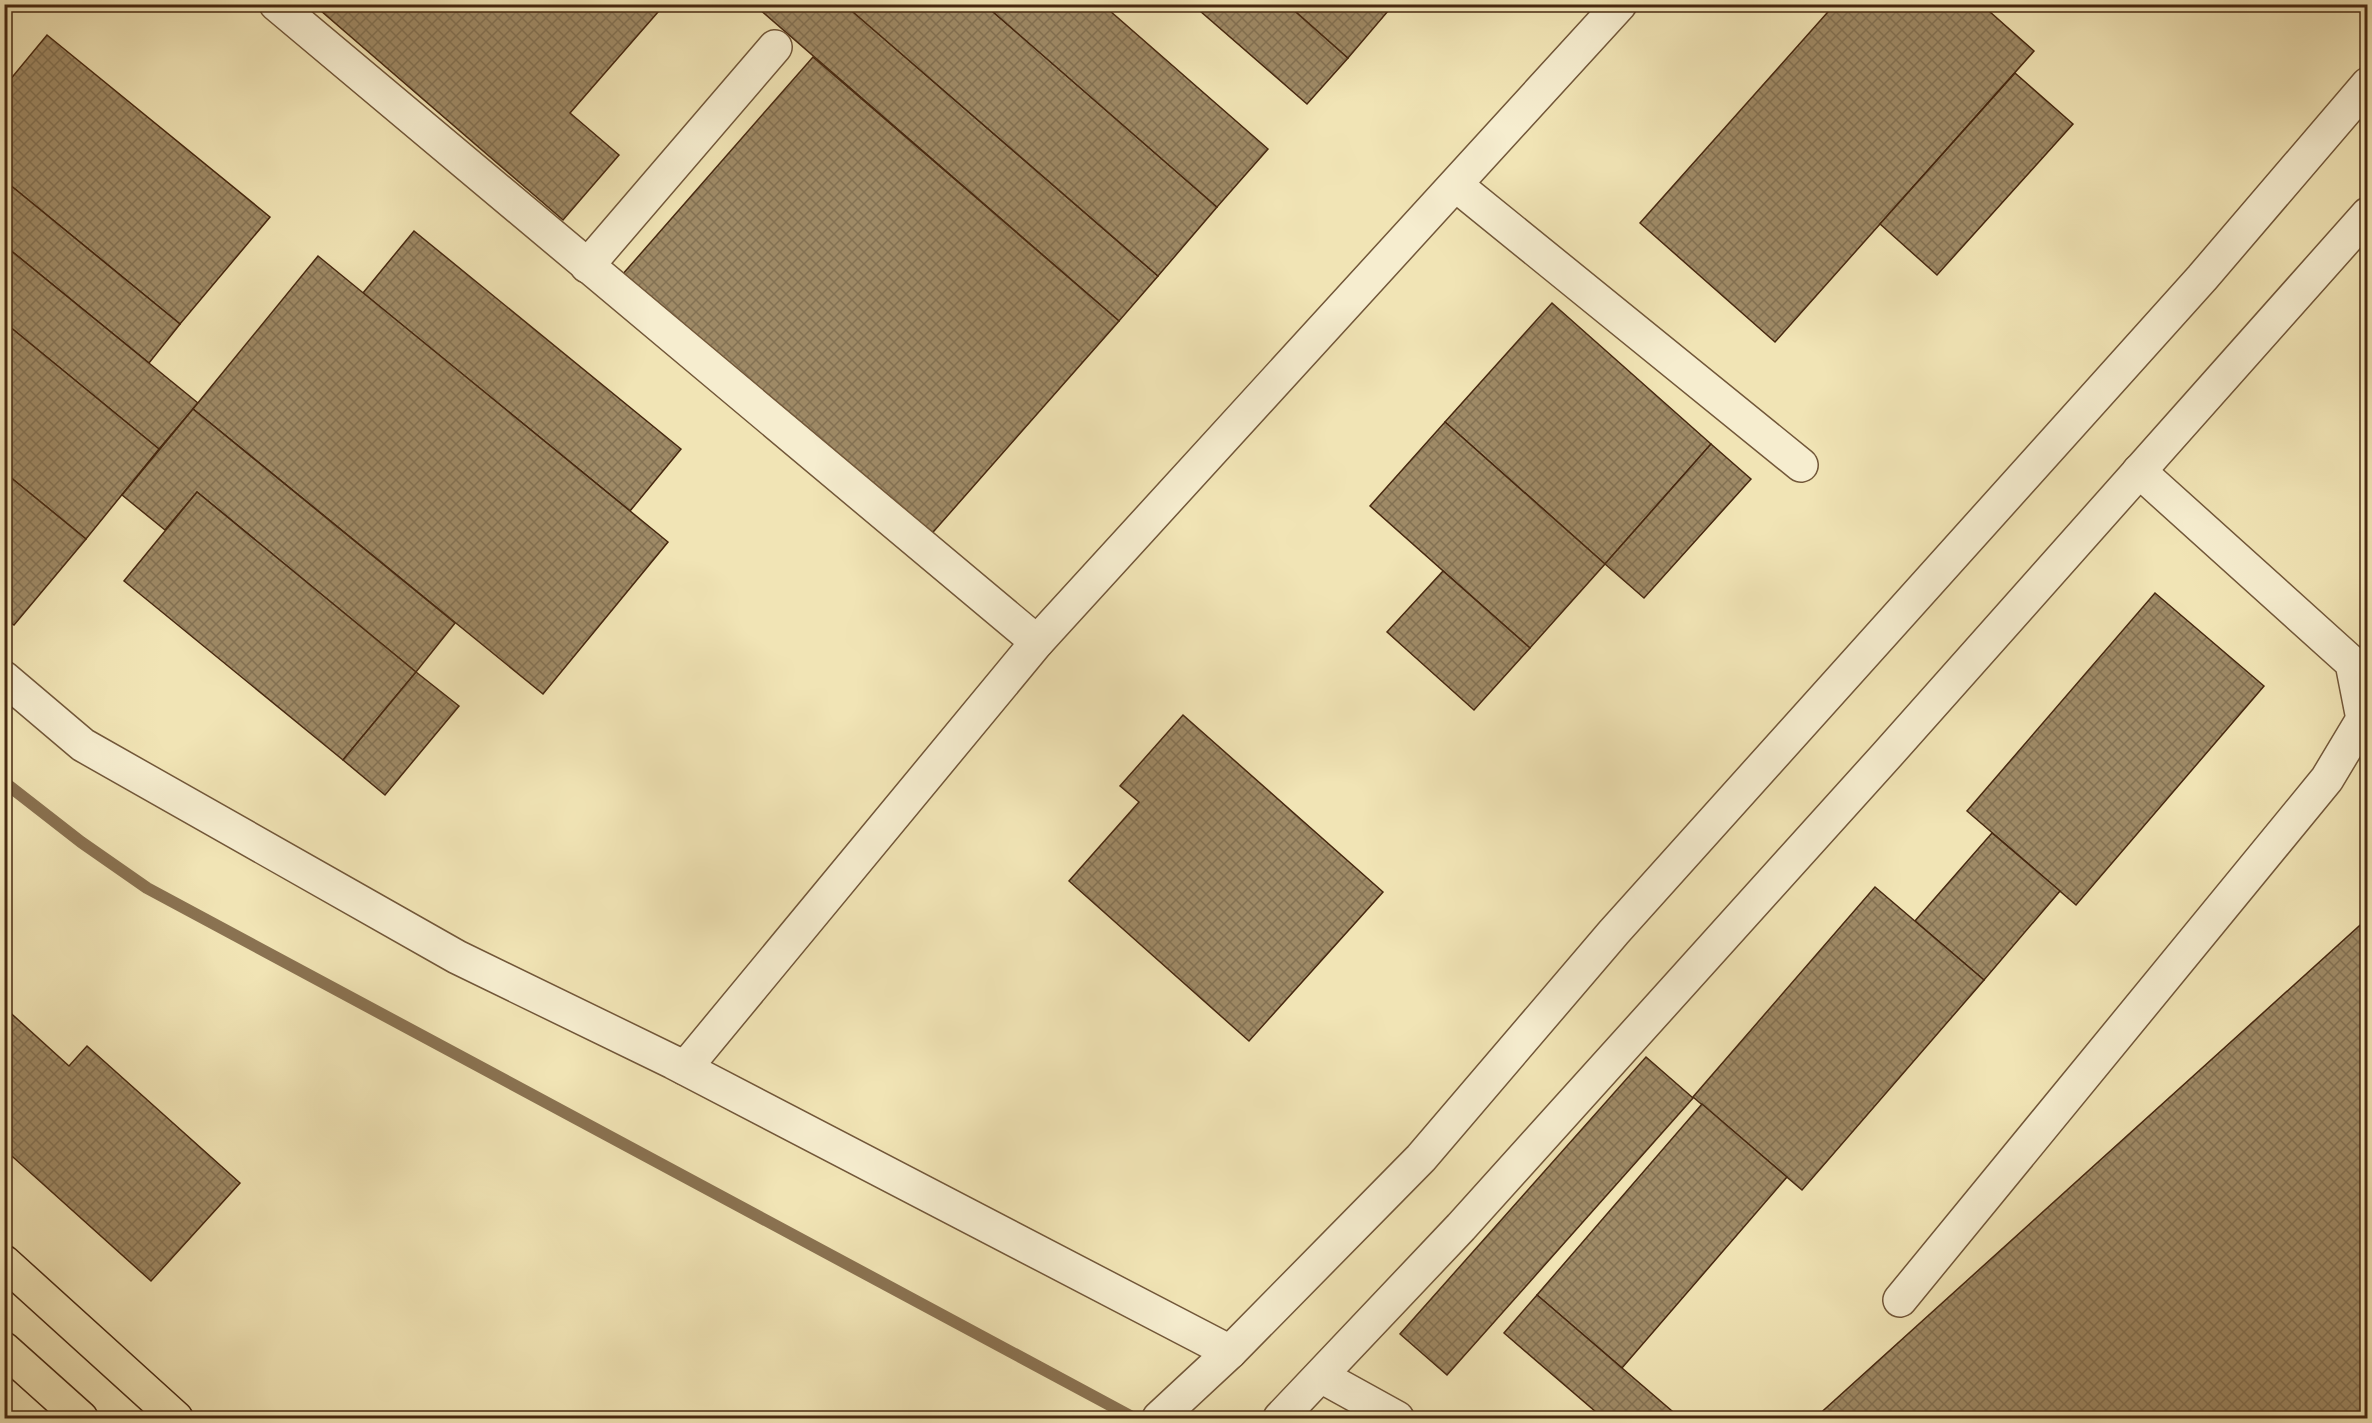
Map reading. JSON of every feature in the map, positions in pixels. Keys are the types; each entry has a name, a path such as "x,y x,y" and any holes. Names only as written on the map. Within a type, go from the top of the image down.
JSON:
{"main road":[{"path":"4,1262 176,1419"},
{"path":"4,1349 81,1419"}],"street":[{"path":"276,4 1037,642"},
{"path":"685,1068 1037,642 1620,4"},
{"path":"587,266 775,47"},
{"path":"1159,1419 1230,1352 1421,1158 1614,932 2202,278 2367,84"},
{"path":"1456,185 1801,465"},
{"path":"1289,1410 1469,1218 1846,801 2367,214"},
{"path":"1900,1300 2327,779 2363,719 2352,663 2139,471"},
{"path":"4,678 83,745 457,957 685,1068 1230,1352"},
{"path":"1321,1377 1397,1419"}],"building":[{"path":"313,4 665,4 570,113 619,155 563,220"},
{"path":"763,4 844,4 1158,276 1119,321 759,9"},
{"path":"859,4 984,4 1217,207 1158,276 853,12"},
{"path":"984,4 1102,4 1268,149 1217,207"},
{"path":"1192,4 1287,4 1348,58 1307,104"},
{"path":"1287,4 1394,4 1348,58"},
{"path":"1835,4 1981,4 2034,51 1775,342 1640,223"},
{"path":"47,35 270,217 180,324 4,180 4,87"},
{"path":"813,57 1119,321 927,539 622,275"},
{"path":"2015,73 2073,124 1937,275 1880,224"},
{"path":"4,180 180,324 149,363 4,245"},
{"path":"414,231 681,449 630,511 363,293"},
{"path":"4,245 198,403 159,449 4,322"},
{"path":"318,256 668,542 543,694 193,409"},
{"path":"1552,303 1711,444 1605,564 1445,422"},
{"path":"4,322 159,449 86,539 4,472"},
{"path":"193,409 455,623 416,672 197,492 165,530 122,495"},
{"path":"1445,422 1605,564 1530,648 1370,506"},
{"path":"1711,444 1751,479 1644,598 1605,564"},
{"path":"4,472 86,539 14,625 4,618"},
{"path":"197,492 416,672 343,760 124,581"},
{"path":"1443,571 1530,648 1474,710 1387,632"},
{"path":"2155,593 2264,686 2076,905 1967,811"},
{"path":"416,672 459,706 385,795 343,760"},
{"path":"1183,715 1383,892 1249,1041 1069,881 1139,802 1120,786"},
{"path":"1992,833 2060,891 1984,980 1915,921"},
{"path":"1875,887 1984,980 1802,1190 1693,1097"},
{"path":"2368,918 2368,1418 1815,1418"},
{"path":"4,1007 69,1066 87,1046 240,1183 151,1281 4,1149"},
{"path":"1646,1057 1693,1098 1447,1375 1400,1334"},
{"path":"1702,1104 1787,1177 1622,1368 1537,1295"},
{"path":"1537,1295 1679,1417 1603,1418 1504,1333"}],"waterway":[{"path":"4,782 81,842 147,888 1134,1418"}]}
